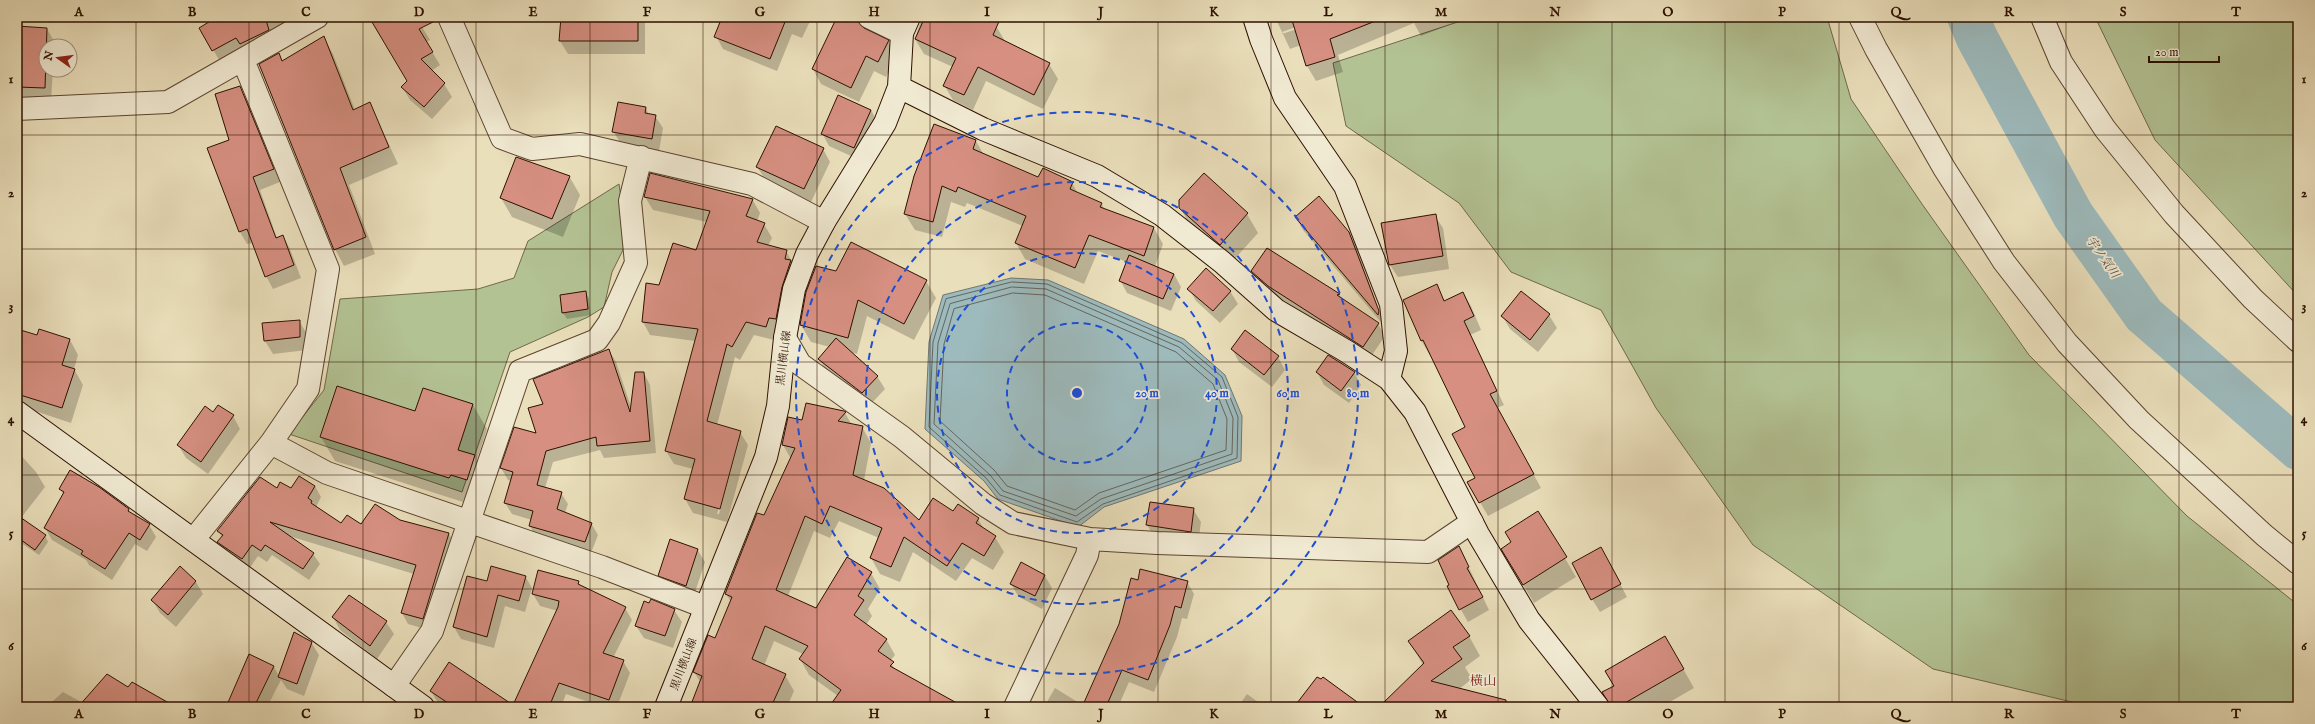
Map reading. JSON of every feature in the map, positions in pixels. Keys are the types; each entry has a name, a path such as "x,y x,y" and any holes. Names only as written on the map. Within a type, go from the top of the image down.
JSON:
{"street":[{"path":"17,109 168,102 317,17"},
{"path":"449,17 502,138 532,149 580,144 752,184 824,222"},
{"path":"869,17 906,25"},
{"path":"1254,17 1260,39 1285,98 1345,186 1391,304 1396,350 1389,379"},
{"path":"1860,17 1876,50 1944,168 2004,262 2067,343 2139,420 2264,535 2298,563"},
{"path":"2042,17 2061,62 2105,129 2174,214 2253,300 2298,341"},
{"name":"黒川横山線","path":"666,707 766,457 778,406 785,338 794,289 807,254 824,222 885,123 899,87 906,25"},
{"path":"194,539 271,443 308,389 328,269 243,60"},
{"path":"899,87 983,129 1097,176 1162,215 1222,262 1276,310 1346,351 1389,379 1415,412 1472,522 1528,620 1598,707"},
{"path":"394,686 432,631 520,371 597,340 609,323 636,263 630,201 641,157"},
{"path":"785,338 800,364 902,438 983,504 1013,523 1090,539 1157,543 1428,552 1472,522"},
{"path":"17,412 194,539 423,707"},
{"path":"271,443 327,473 602,567 705,607"},
{"path":"1015,707 1087,554 1090,539"}],"green space":[{"path":"1473,17 1827,17 1851,99 1922,204 2029,355 2187,516 2298,605 2298,707 2093,707 1933,669 1753,545 1656,408 1601,310 1511,272 1459,203 1346,126 1333,63"},
{"path":"2095,17 2298,17 2298,296 2155,140"},
{"path":"619,184 626,228 624,248 612,272 604,307 588,317 510,352 462,492 289,434 324,390 340,299 478,289 514,278 528,241"}],"water":[{"path":"1011,278 1048,280 1184,339 1225,375 1242,416 1241,461 1104,507 1078,527 998,499 984,481 925,429 929,342 943,295"}],"building":[{"path":"217,17 271,17 266,20 269,30 240,44 236,38 212,51 199,28"},
{"path":"369,17 437,17 437,20 419,29 433,52 421,59 445,83 424,107 401,87 407,81"},
{"path":"561,17 638,17 638,41 559,41"},
{"path":"722,17 787,17 770,59 714,37"},
{"path":"837,17 851,17 857,20 864,28 889,40 878,62 866,56 851,88 812,69"},
{"path":"925,17 1001,17 993,35 1050,63 1034,95 978,67 964,95 943,86 956,58 915,39"},
{"path":"1291,17 1383,18 1330,39 1335,57 1306,66"},
{"path":"17,26 47,28 47,38 38,38 38,78 45,78 45,88 17,87"},
{"path":"324,36 353,110 370,102 389,147 340,168 366,237 334,250 259,64 279,53 282,61"},
{"path":"240,86 274,169 253,177 276,238 283,235 294,265 265,277 247,229 239,232 207,148 229,140 215,94"},
{"path":"838,95 871,110 854,148 821,134"},
{"path":"618,102 646,107 645,113 656,115 652,139 612,132"},
{"path":"934,124 976,140 973,149 1038,177 1043,168 1073,182 1070,189 1102,203 1100,207 1154,227 1144,256 1089,235 1075,268 1015,243 1026,216 958,187 956,192 942,186 933,222 904,214 914,176"},
{"path":"776,126 824,148 804,189 756,167"},
{"path":"516,157 570,176 552,219 500,198"},
{"path":"650,173 753,199 746,216 765,223 757,242 787,250 785,259 791,260 782,287 776,319 769,318 766,327 746,322 732,347 727,344 707,421 741,431 720,509 684,499 695,459 665,451 698,329 642,322 646,283 659,285 673,243 696,250 710,211 644,197"},
{"path":"1204,173 1248,213 1220,245 1179,208 1179,200"},
{"path":"1319,196 1349,232 1379,311 1378,315 1295,217"},
{"path":"1436,214 1443,256 1389,265 1381,223"},
{"path":"851,242 927,280 904,324 858,300 848,338 800,325 806,292 816,266 836,271"},
{"path":"1267,248 1340,294 1337,295 1379,323 1363,347 1268,286 1251,271"},
{"path":"1129,255 1174,274 1163,299 1119,281"},
{"path":"1206,268 1231,291 1213,311 1187,289"},
{"path":"1437,284 1444,301 1463,292 1474,316 1464,321 1497,391 1490,394 1534,474 1479,503 1467,482 1475,478 1452,434 1465,427 1423,340 1421,341 1403,300"},
{"path":"586,291 588,309 562,313 560,295"},
{"path":"1521,291 1550,314 1530,340 1501,316"},
{"path":"300,320 300,337 264,341 262,323"},
{"path":"17,329 37,335 39,329 70,339 62,365 75,369 62,408 17,394"},
{"path":"1245,330 1279,356 1264,375 1231,349"},
{"path":"836,338 878,376 862,393 818,359"},
{"path":"609,349 630,412 635,372 644,372 650,441 597,446 596,437 546,451 537,485 562,492 557,509 592,523 585,542 529,526 533,511 504,503 513,472 500,468 514,427 536,433 528,408 543,404 533,379"},
{"path":"1328,355 1355,372 1341,391 1316,372"},
{"path":"337,386 415,411 423,388 473,404 458,450 475,455 467,480 451,475 449,478 320,437"},
{"path":"806,403 844,411 846,412 838,421 863,426 853,475 884,488 919,520 933,498 953,511 958,504 979,518 976,523 996,536 984,556 962,543 947,566 904,537 891,567 870,558 882,528 830,506 822,524 805,516 776,590 816,608 847,557 872,572 858,596 864,600 854,615 887,639 878,651 894,662 890,666 964,707 829,707 841,690 799,659 808,646 765,626 752,659 786,674 771,707 690,707 702,676 693,672 708,635 715,638 732,597 725,594 757,513 764,515 795,448 782,445 788,417 802,420"},
{"path":"218,405 234,415 201,462 177,445 205,406 213,412"},
{"path":"70,470 99,487 129,509 128,511 150,524 140,540 129,533 105,569 81,554 83,551 44,528 64,492 59,489"},
{"path":"299,476 315,486 308,498 312,501 311,503 341,523 347,515 361,524 375,504 400,520 449,533 423,619 401,613 416,565 270,522 314,553 303,569 265,545 261,551 252,545 242,559 217,542 223,535 217,531 260,477 277,488 280,482 291,488"},
{"path":"1150,502 1194,508 1191,532 1146,525"},
{"path":"1538,511 1567,557 1523,585 1501,549 1511,542 1505,532"},
{"path":"17,515 46,535 35,550 17,537"},
{"path":"670,539 698,549 686,586 658,576"},
{"path":"1459,546 1469,567 1467,568 1483,597 1459,610 1447,586 1449,585 1438,560"},
{"path":"1601,547 1621,584 1591,600 1572,563"},
{"path":"1021,562 1045,575 1035,596 1010,584"},
{"path":"180,566 196,581 168,615 151,600"},
{"path":"491,566 526,576 519,601 498,595 487,637 453,627 467,576 487,581"},
{"path":"1140,569 1188,581 1181,608 1175,606 1170,625 1148,680 1122,670 1106,707 1082,707 1119,624 1131,578 1138,580"},
{"path":"538,570 579,581 578,584 626,607 603,653 624,660 609,700 559,683 549,707 454,707 430,691 449,662 513,705 558,607 559,601 532,594"},
{"path":"349,595 387,621 370,646 332,617"},
{"path":"651,599 675,609 665,636 635,626 644,601 649,603"},
{"path":"1451,610 1470,636 1453,647 1462,659 1431,681 1506,700 1506,707 1379,707 1424,663 1408,641"},
{"path":"294,632 312,642 297,684 278,677"},
{"path":"1665,636 1684,669 1618,707 1611,707 1602,692 1614,686 1605,671"},
{"path":"249,654 274,666 254,707 226,707"},
{"path":"107,674 128,687 132,682 176,707 78,707"},
{"path":"1317,677 1321,679 1323,677 1364,707 1294,707"}],"waterway":[{"name":"宇ノ気川","path":"1968,17 1977,38 2073,215 2144,315 2298,449"}],"district":[{"name":"横山","path":"1483,680"}]}
